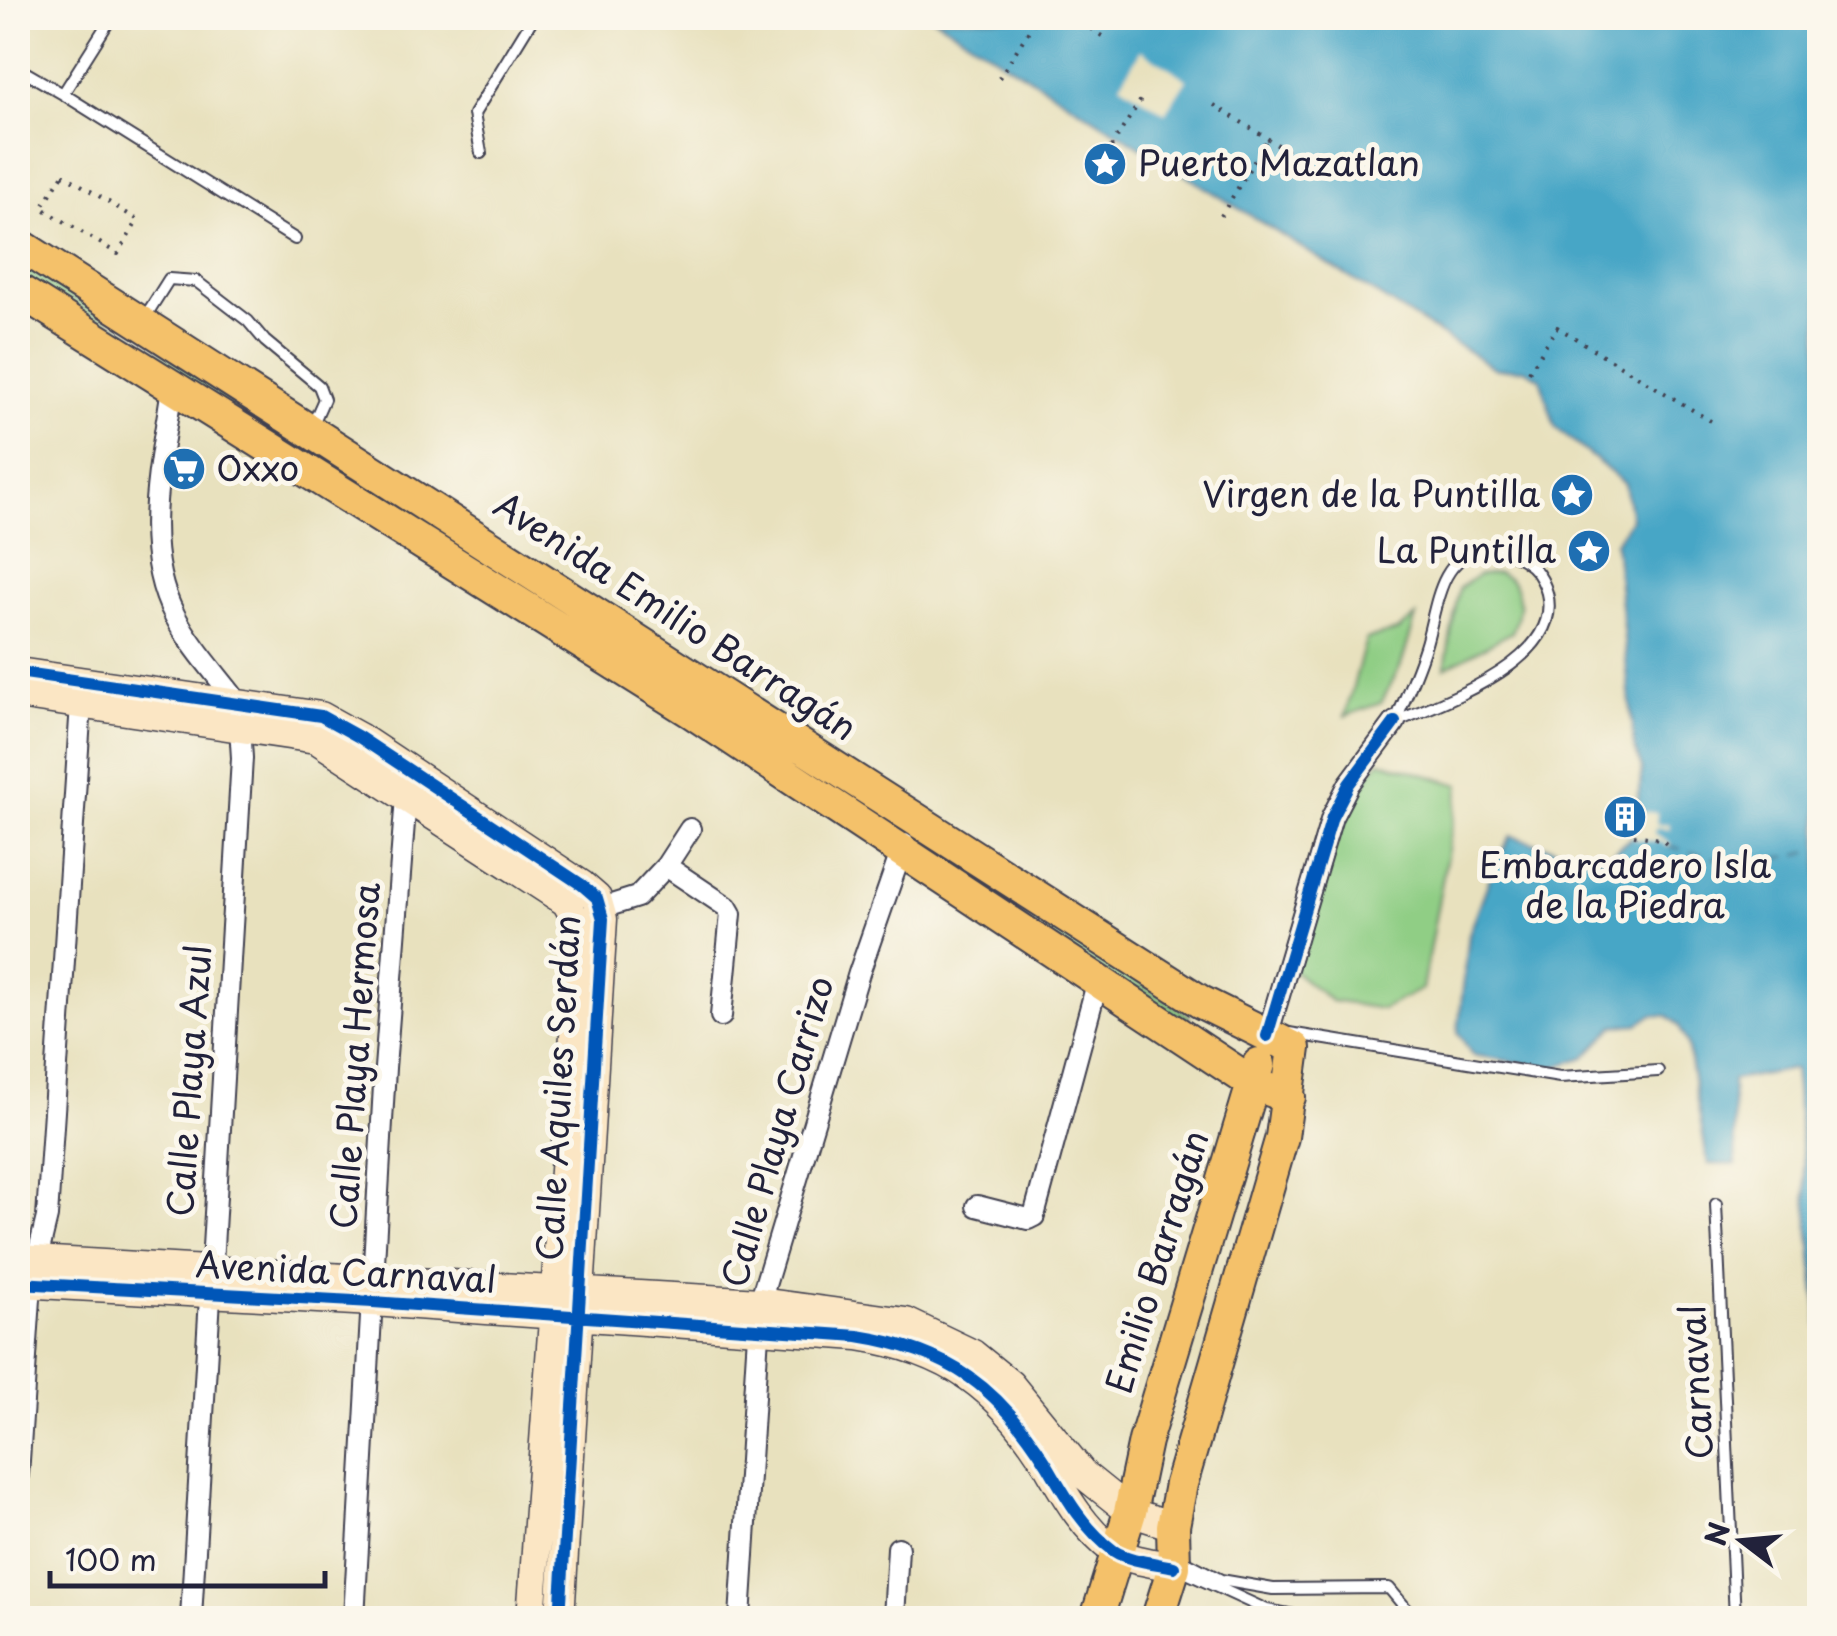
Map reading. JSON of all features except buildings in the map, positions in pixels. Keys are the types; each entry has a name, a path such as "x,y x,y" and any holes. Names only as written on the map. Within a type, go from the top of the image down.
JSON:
{"main road":[{"name":"Avenida Emilio Barragán","path":"18,244 318,434 909,835 1098,980 1254,1084 1289,1097"},
{"name":"Avenida Emilio Barragán","path":"18,290 692,712 1200,1002 1283,1039"},
{"path":"305,471 318,434"},
{"path":"1158,1618 1173,1549 1181,1484 1282,1137 1289,1097 1283,1039"},
{"name":"Emilio Barragán","path":"1097,1618 1254,1084 1283,1039"}],"street":[{"path":"172,386 154,550 162,586 176,618 239,716"},
{"name":"Calle Aquiles Serdán","path":"18,672 239,716 353,747 582,885 597,898 602,908 596,1051 531,1618"},
{"name":"Calle Aquiles Serdán","path":"18,695 81,704 239,716"},
{"path":"18,1475 25,1272 46,1216 81,704"},
{"name":"Calle Playa Azul","path":"191,1618 242,758 239,716"},
{"path":"1283,1039 1278,1000 1332,817 1350,784 1396,722"},
{"name":"Calle Aquiles Serdán","path":"353,747 406,797 566,902 578,923 560,1618"},
{"name":"Calle Playa Hermosa","path":"354,1618 385,1068 406,797"},
{"name":"Calle Aquiles Serdán","path":"602,908 637,896 666,866 690,828"},
{"name":"Calle Playa Carrizo","path":"740,1618 759,1315 858,972 909,835"},
{"path":"666,866 727,907 730,914 721,1016"},
{"path":"977,1206 1028,1219 1034,1216 1098,980"},
{"name":"Avenida Carnaval","path":"25,1272 906,1322 953,1342 1010,1384 1084,1476 1130,1512"},
{"name":"Avenida Carnaval","path":"759,1315 899,1342 962,1371 1006,1409 1027,1434 1084,1523 1117,1554"},
{"path":"1130,1512 1173,1549"},
{"path":"894,1618 898,1548"},
{"path":"1117,1554 1173,1549"}],"lane":[{"path":"62,94 111,18"},
{"path":"480,154 474,114 533,18"},
{"path":"18,68 295,240"},
{"path":"142,322 168,279 196,282 248,321 265,342 319,386 324,399 318,434"},
{"path":"1482,549 1506,552 1530,565 1543,581 1548,600 1544,623 1529,651 1498,674 1396,722 1451,568 1471,552 1482,549"},
{"path":"1283,1039 1560,1077 1658,1072"},
{"name":"Carnaval","path":"1716,1204 1735,1618"},
{"path":"1173,1549 1217,1590 1267,1610 1310,1618"},
{"path":"1173,1549 1221,1580 1273,1588 1389,1588 1414,1618"}],"path":[{"path":"999,78 1036,18"},
{"path":"1074,18 1102,36"},
{"path":"1111,148 1142,98"},
{"path":"1214,105 1294,155"},
{"path":"1220,216 1268,138"},
{"path":"63,174 138,220 118,254 42,208 63,174"},
{"path":"1529,372 1557,328 1717,425"},
{"path":"1634,836 1660,838 1669,846"}],"green space":[{"path":"18,261 285,432 279,443 18,277"},
{"path":"1497,573 1517,589 1518,615 1512,632 1445,668 1459,588 1479,575"},
{"path":"1416,617 1401,665 1381,703 1345,716 1366,639 1397,631"},
{"path":"1380,761 1460,785 1422,989 1382,1009 1331,1001 1291,969 1340,811"},
{"path":"947,857 1190,1016 1183,1024 940,867"}],"water":[{"path":"934,18 1819,18 1819,1327 1794,1069 1732,1080 1736,1165 1708,1164 1687,1043 1668,1016 1652,1015 1638,1024 1615,1026 1585,1057 1553,1068 1472,1055 1458,1032 1469,934 1494,867 1511,836 1588,858 1606,858 1634,835 1642,769 1634,745 1615,542 1631,519 1625,484 1555,427 1540,378 1524,369 1496,369"}],"pier":[{"path":"1141,50 1187,79 1165,113 1120,84"},
{"path":"1636,811 1657,813 1656,824 1670,825 1669,830 1656,828 1655,834 1671,844 1668,847 1661,842 1633,839"}],"ferry route":[{"path":"1669,846 1745,866 1820,849"}],"cycle path":[{"path":"18,672 321,716 359,737 597,898 603,919 560,1618"},
{"path":"1267,1036 1332,817 1349,784 1395,722"},
{"path":"18,1283 373,1302 858,1336 890,1342 945,1363 991,1394 1030,1439 1085,1523 1114,1551 1174,1567"}],"place":[{"name":"Puerto Mazatlan","path":"1105,164"},
{"name":"Oxxo","path":"184,469"},
{"name":"Virgen de la Puntilla","path":"1572,495"},
{"name":"La Puntilla","path":"1589,551"},
{"name":"Embarcadero Isla de la Piedra","path":"1625,817"}]}
